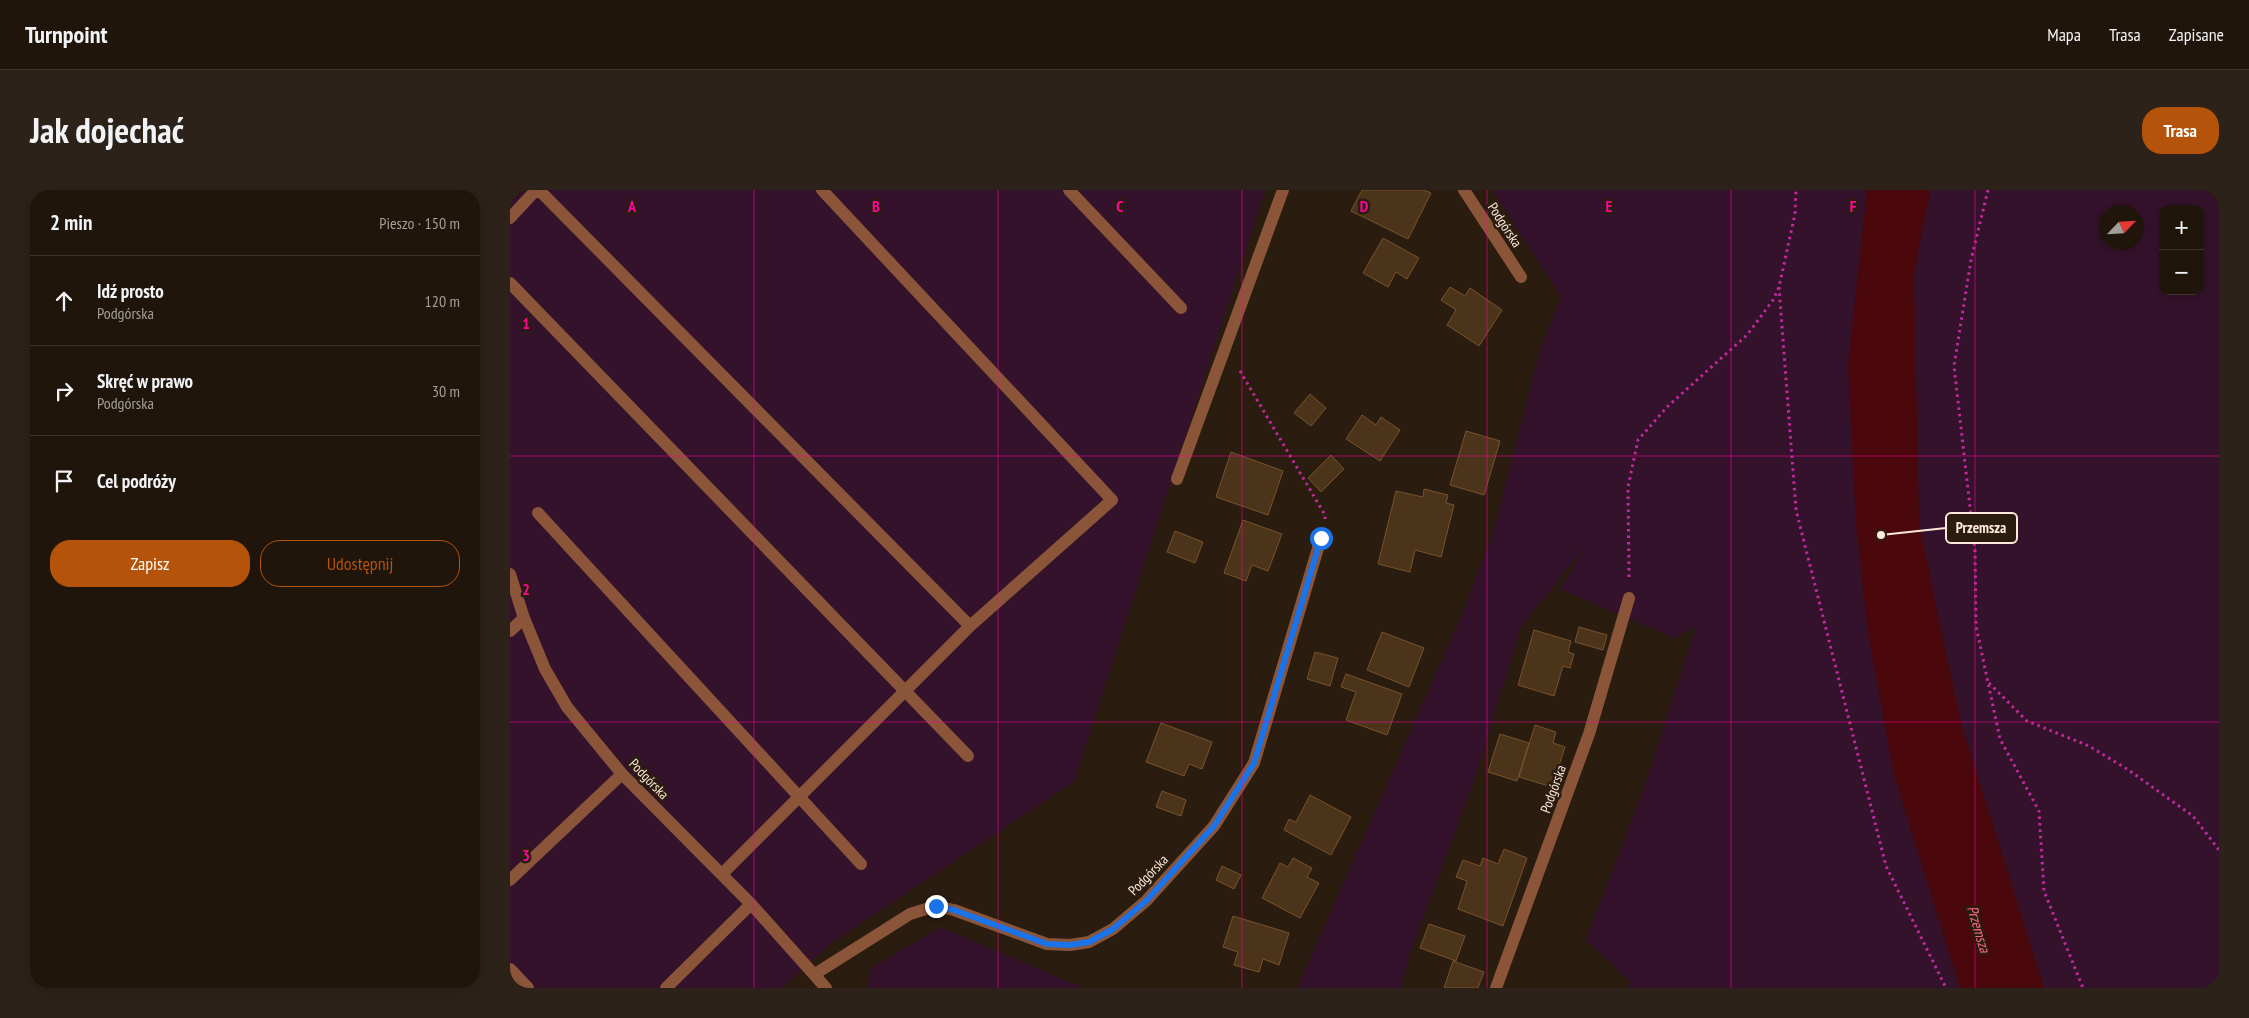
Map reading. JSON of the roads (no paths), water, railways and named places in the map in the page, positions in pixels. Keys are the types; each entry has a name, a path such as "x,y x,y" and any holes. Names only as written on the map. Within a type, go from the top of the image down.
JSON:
{"street":[{"path":"510,218 537,190 970,626"},
{"path":"722,874 970,626 1112,500 822,190"},
{"path":"1069,190 1181,308"},
{"path":"1177,479 1283,190"},
{"name":"Podgórska","path":"1464,190 1521,277"},
{"path":"510,283 968,756"},
{"path":"538,513 861,864"},
{"name":"Podgórska","path":"815,974 910,914 936,906 954,910 1047,944 1070,945 1089,942 1113,929 1140,906 1214,826 1254,763 1321,538"},
{"name":"Podgórska","path":"510,574 524,618 545,669 567,708 622,774 751,904 826,988"},
{"name":"Podgórska","path":"1496,988 1590,734 1629,598"},
{"path":"510,631 524,618"},
{"path":"511,877 622,774"},
{"path":"666,988 751,904"},
{"path":"510,969 528,988"}],"water":[{"path":"1867,190 1930,190 1914,275 1919,524 1960,720 2044,988 1960,988 1894,775 1868,633 1856,523 1848,366"}],"place":[{"name":"Przemsza","path":"1881,535"}]}
